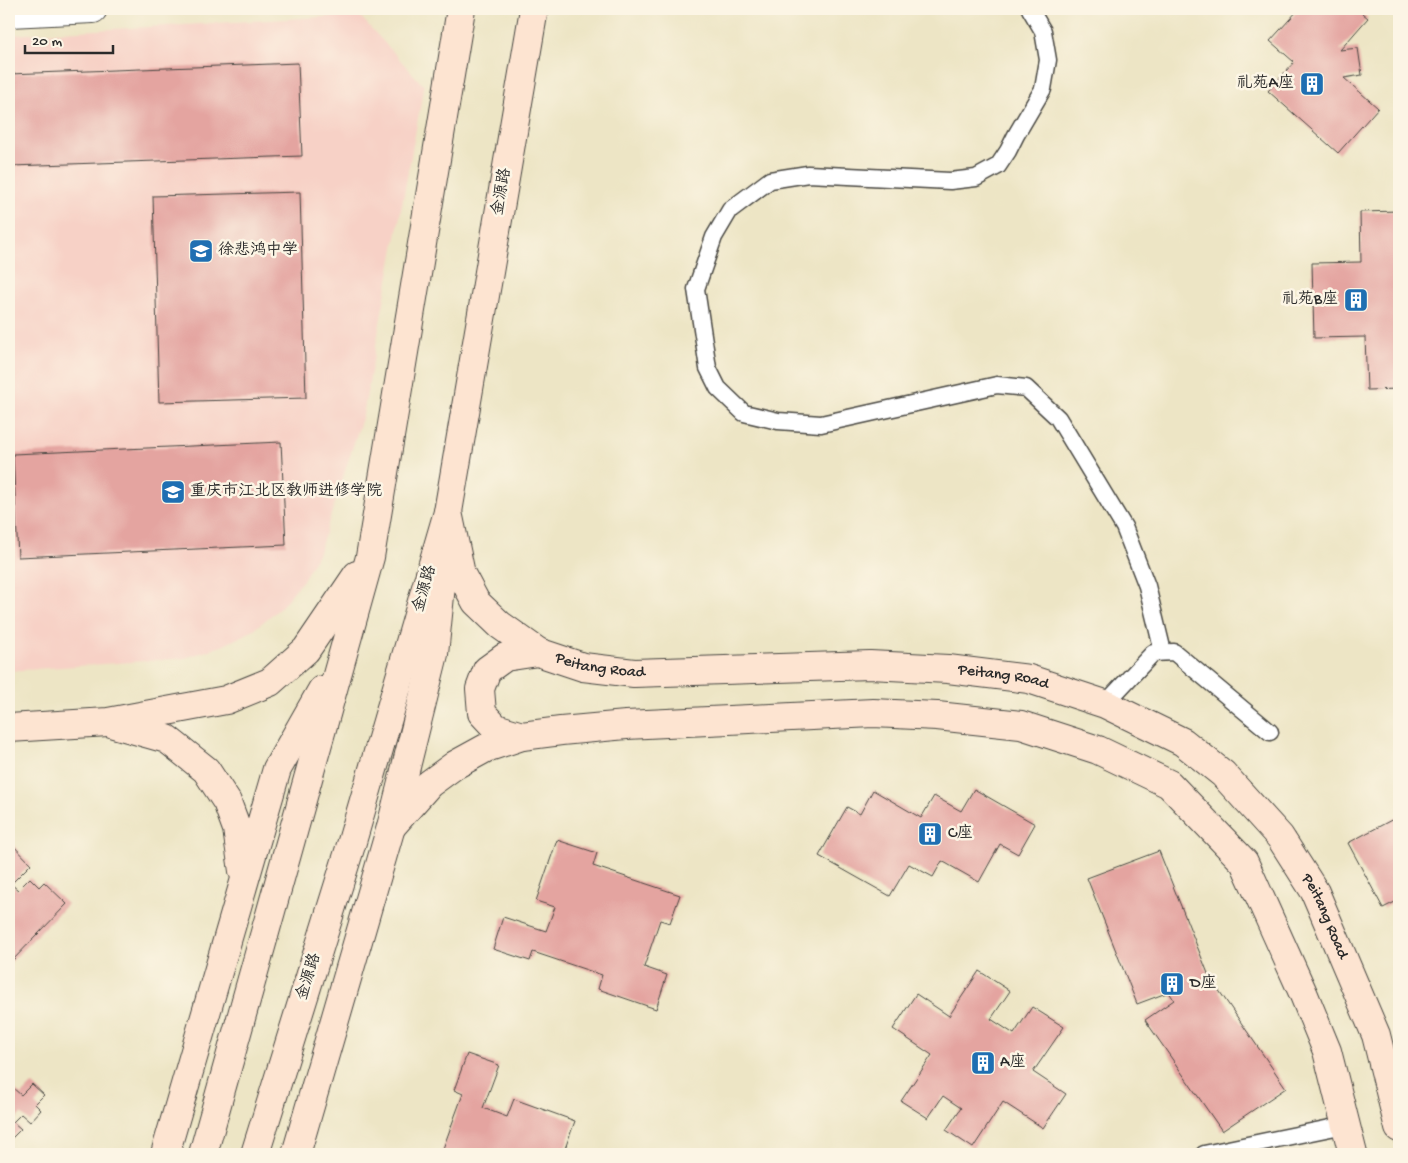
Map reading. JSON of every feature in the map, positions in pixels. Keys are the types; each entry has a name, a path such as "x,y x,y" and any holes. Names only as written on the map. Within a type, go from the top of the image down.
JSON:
{"street":[{"path":"9,13 92,9"},
{"path":"202,1154 370,557 461,9"},
{"name":"金源路","path":"255,1154 351,845 448,512 534,9"},
{"path":"296,1154 391,827 434,654 448,512"},
{"name":"Peitang Road","path":"448,512 460,574 476,602 500,625 538,652 583,667 634,673 870,666 948,669 1029,680 1105,704 1183,742 1223,774 1280,837 1315,892 1376,1035 1399,1128"},
{"path":"9,728 108,722 226,700 270,682 306,650 370,557"},
{"path":"522,736 496,728 482,713 480,689 487,670 505,657 538,652"},
{"path":"165,1154 277,769 343,654"},
{"path":"391,827 429,784 455,765 486,748 522,736 626,725 873,713 937,716 1021,725 1098,750 1169,784 1244,862 1304,994 1327,1051 1353,1154"},
{"path":"108,722 166,739 206,770 227,802 237,829 244,880"}],"lane":[{"path":"1030,9 1044,32 1048,60 1043,89 998,166 976,178 950,181 808,174 779,178 770,180 730,210 714,237 696,289 708,368 718,388 744,413 778,421 821,424 997,385 1026,388 1058,418 1124,527 1148,586 1164,652"},
{"path":"1105,704 1153,653 1174,652 1270,732"},
{"path":"1204,1154 1346,1125"}],"shaded area":[{"name":"徐悲鸿中学","path":"359,15 424,86 363,415 319,552 303,580 280,608 252,631 222,646 185,658 9,671 9,35"}],"building":[{"name":"礼苑A座","path":"1299,9 1357,9 1368,18 1340,50 1358,48 1362,75 1344,78 1378,108 1338,153 1268,91 1294,62 1270,41"},
{"path":"298,63 302,156 11,166 9,74"},
{"path":"300,192 306,398 159,402 153,196"},
{"name":"礼苑B座","path":"1399,211 1399,389 1367,390 1365,337 1314,338 1312,263 1361,262 1360,212"},
{"path":"281,442 286,545 18,557 13,454"},
{"name":"C座","path":"974,789 1035,824 1018,854 1000,844 979,882 942,861 933,877 909,864 890,896 819,856 847,807 860,814 873,790 921,818 934,796 961,811"},
{"path":"1399,816 1399,900 1383,908 1348,843"},
{"path":"557,840 597,853 593,866 680,895 670,923 660,920 644,967 667,975 656,1009 598,989 602,975 533,952 530,961 493,949 503,917 546,931 555,907 536,901"},
{"path":"9,841 31,864 11,884 18,890 30,878 39,887 44,882 67,904 9,964"},
{"name":"D座","path":"1159,851 1209,976 1286,1088 1222,1131 1145,1020 1174,1000 1169,992 1137,1004 1087,878"},
{"name":"A座","path":"979,971 1010,991 991,1019 1014,1034 1032,1007 1064,1027 1033,1072 1066,1094 1043,1128 1003,1102 973,1148 946,1130 961,1108 943,1096 928,1118 901,1101 932,1055 893,1029 916,994 949,1016"},
{"path":"467,1054 499,1065 483,1108 507,1117 514,1099 575,1121 563,1154 441,1154 463,1094 454,1090"},
{"path":"32,1084 44,1095 35,1104 41,1110 30,1122 21,1114 13,1122 21,1129 9,1141 9,1092 13,1088 21,1095"}],"place":[{"name":"礼苑A座","path":"1312,84"},
{"name":"徐悲鸿中学","path":"201,251"},
{"name":"礼苑B座","path":"1356,300"},
{"name":"重庆市江北区教师进修学院","path":"173,492"},
{"name":"C座","path":"930,834"},
{"name":"D座","path":"1172,984"},
{"name":"A座","path":"983,1063"}]}
